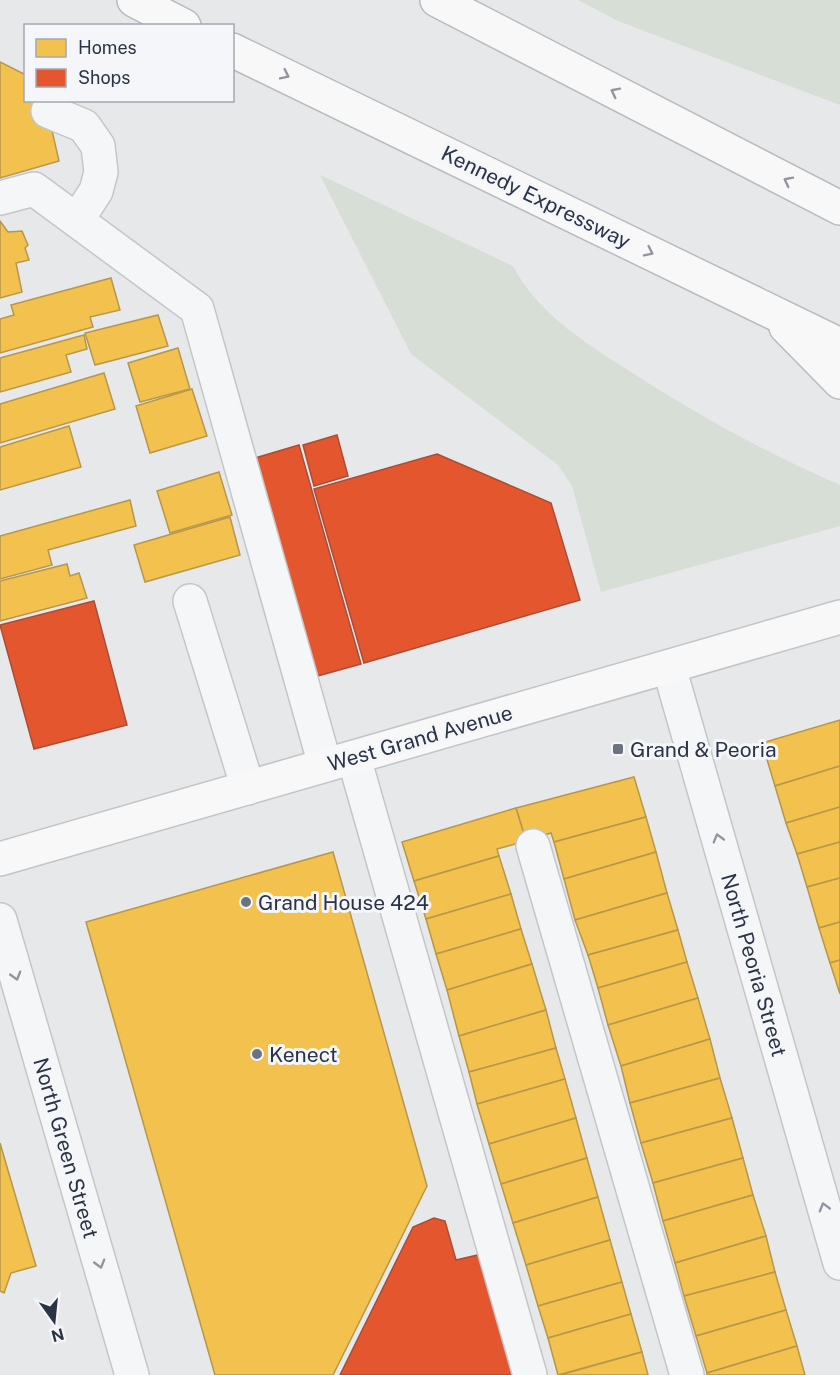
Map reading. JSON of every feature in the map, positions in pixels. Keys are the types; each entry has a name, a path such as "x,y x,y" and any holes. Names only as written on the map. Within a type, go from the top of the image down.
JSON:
{"main road":[{"path":"134,0 180,24"},
{"path":"437,0 840,208"},
{"name":"Kennedy Expressway","path":"234,51 840,345"},
{"path":"770,311 840,382"},
{"name":"West Grand Avenue","path":"0,859 840,617"}],"street":[{"path":"48,111 84,126 98,146 101,172 96,191 77,220"},
{"path":"0,198 34,189 196,309 340,761 530,1375"},
{"path":"190,601 248,788"},
{"name":"North Peoria Street","path":"669,667 840,1263"},
{"path":"533,846 687,1375"},
{"name":"North Green Street","path":"0,920 132,1375"}],"shaded area":[{"path":"578,0 840,0 840,105 618,21"},
{"path":"320,175 513,266 534,297 547,311 607,357 729,430 783,459 840,485 840,526 601,592 572,486 558,465 411,354"}],"building: Homes":[{"path":"0,62 24,74 24,102 45,102 59,161 0,178"},
{"path":"0,221 8,232 22,231 28,245 25,248 29,260 16,263 22,292 0,298"},
{"path":"111,278 120,310 90,317 93,327 0,353 0,319 14,315 11,305"},
{"path":"158,315 168,346 95,365 85,333"},
{"path":"84,335 87,349 66,355 71,372 0,392 0,358"},
{"path":"178,348 190,389 140,402 128,363"},
{"path":"104,373 115,409 0,443 0,404"},
{"path":"192,389 207,436 150,453 136,406"},
{"path":"69,426 81,467 0,490 0,447"},
{"path":"219,472 232,515 170,533 157,491"},
{"path":"130,500 136,526 48,550 52,565 0,579 0,536"},
{"path":"230,517 240,555 145,582 134,545"},
{"path":"67,564 70,576 79,573 87,598 0,621 0,581"},
{"path":"840,720 840,766 775,786 762,743"},
{"path":"840,766 840,807 786,823 775,786"},
{"path":"634,777 646,817 554,842 551,833 526,841 516,808"},
{"path":"840,807 840,842 797,854 786,823"},
{"path":"516,808 526,841 497,849 499,856 414,881 402,842"},
{"path":"646,817 656,852 564,879 554,842"},
{"path":"840,842 840,878 807,887 797,854"},
{"name":"Kenect","path":"333,852 427,1186 333,1375 215,1375 86,922"},
{"path":"656,852 667,893 575,920 564,879"},
{"path":"499,856 511,894 426,919 414,881"},
{"path":"840,878 840,922 819,928 807,887"},
{"path":"667,893 678,930 588,955 575,920"},
{"path":"511,894 521,929 436,954 426,919"},
{"path":"840,922 840,960 830,963 819,928"},
{"path":"521,929 532,964 447,990 436,954"},
{"path":"678,930 687,962 598,988 588,955"},
{"path":"840,960 840,994 830,963"},
{"path":"687,962 698,998 608,1025 598,988"},
{"path":"532,964 546,1010 459,1036 447,990"},
{"path":"698,998 710,1039 621,1066 608,1025"},
{"path":"546,1010 556,1048 469,1072 459,1036"},
{"path":"710,1039 720,1078 630,1103 621,1066"},
{"path":"556,1048 565,1079 477,1104 469,1072"},
{"path":"720,1078 732,1118 641,1143 630,1103"},
{"path":"565,1079 576,1118 489,1144 477,1104"},
{"path":"576,1118 587,1158 501,1184 489,1144"},
{"path":"732,1118 743,1158 653,1183 641,1143"},
{"path":"0,1143 36,1266 11,1273 4,1293 0,1291"},
{"path":"587,1158 598,1197 513,1223 501,1184"},
{"path":"743,1158 753,1195 663,1221 653,1183"},
{"path":"753,1195 766,1236 675,1263 663,1221"},
{"path":"598,1197 610,1240 526,1265 513,1223"},
{"path":"766,1236 775,1272 684,1296 675,1263"},
{"path":"610,1240 622,1282 538,1306 526,1265"},
{"path":"775,1272 786,1310 696,1336 684,1296"},
{"path":"622,1282 631,1314 548,1338 538,1306"},
{"path":"786,1310 797,1346 707,1373 696,1336"},
{"path":"631,1314 642,1352 558,1375 548,1338"},
{"path":"797,1346 805,1375 707,1375 707,1373"},
{"path":"642,1352 648,1375 560,1375"}],"building: Shops":[{"path":"337,435 348,476 314,486 303,445"},
{"path":"299,445 361,664 314,677 252,459"},
{"path":"437,454 551,503 580,600 364,663 314,489"},
{"path":"94,601 127,725 34,749 0,625"},
{"path":"434,1218 445,1221 456,1260 478,1255 514,1375 340,1375 413,1227"}],"place":[{"name":"Grand & Peoria","path":"618,749"},
{"name":"Grand House 424","path":"246,902"},
{"name":"Kenect","path":"257,1054"}]}
